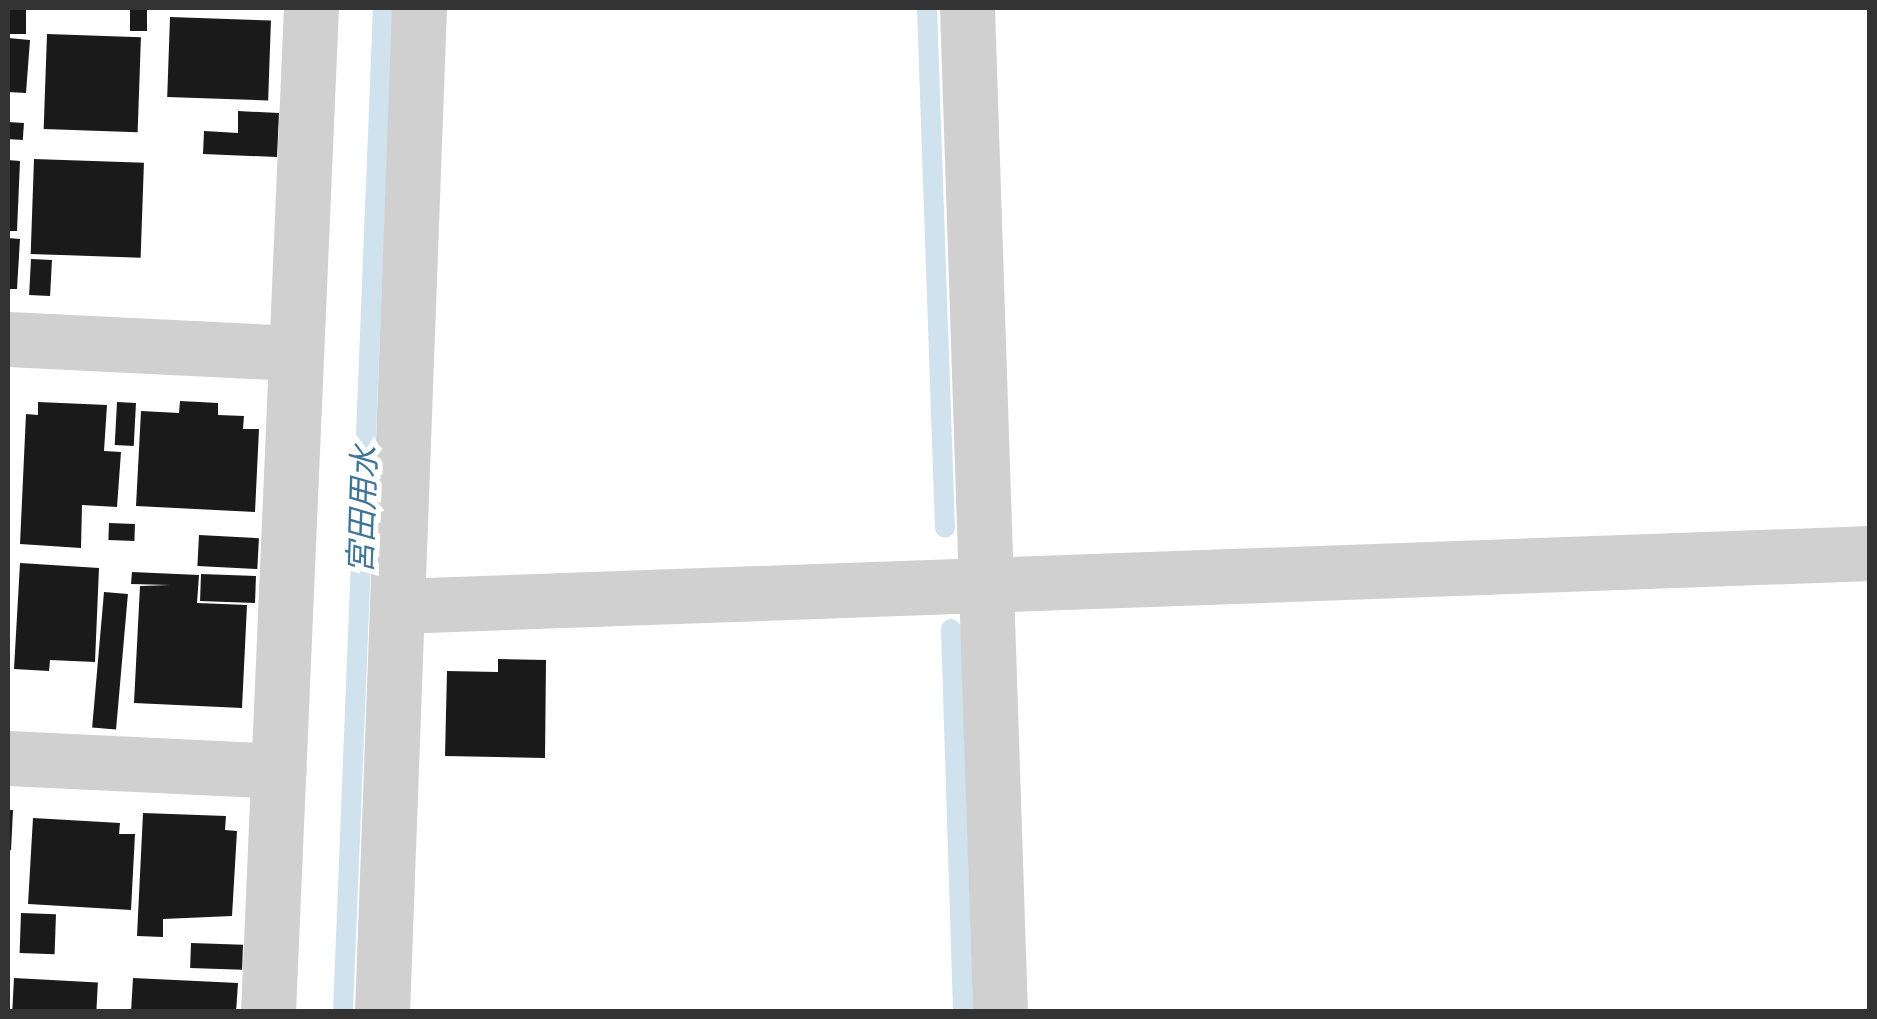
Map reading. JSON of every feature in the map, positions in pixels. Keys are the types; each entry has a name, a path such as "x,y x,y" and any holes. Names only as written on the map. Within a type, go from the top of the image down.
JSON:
{"street":[{"path":"268,1012 311,8"},
{"path":"382,1012 419,8"},
{"path":"967,8 1000,1012"},
{"path":"8,339 295,353"},
{"path":"399,606 1870,553"},
{"path":"8,758 278,770"}],"building":[{"path":"8,8 26,8 26,34 8,34"},
{"path":"130,8 147,8 147,31 130,31"},
{"path":"170,17 271,21 268,100 167,97"},
{"path":"47,34 141,37 138,132 44,129"},
{"path":"8,38 30,40 26,93 8,92"},
{"path":"238,111 279,113 277,157 203,154 204,131 238,133"},
{"path":"8,122 24,123 23,140 8,139"},
{"path":"34,159 144,163 141,258 31,254"},
{"path":"8,160 20,161 17,231 8,231"},
{"path":"8,238 20,239 17,289 8,289"},
{"path":"31,259 52,260 50,296 29,295"},
{"path":"180,401 218,403 218,415 244,416 243,429 259,429 255,512 136,506 141,411 179,413"},
{"path":"38,402 107,405 104,451 121,452 117,507 82,505 81,548 20,544 26,414 38,415"},
{"path":"117,402 136,403 134,446 115,445"},
{"path":"109,523 135,524 134,541 108,540"},
{"path":"199,535 259,538 257,569 197,566"},
{"path":"20,563 99,568 95,662 50,660 49,671 14,669"},
{"path":"132,572 199,575 197,603 247,605 242,708 134,703 140,586 170,585 131,584"},
{"path":"201,574 256,576 255,603 200,601"},
{"path":"104,592 128,594 116,730 92,727"},
{"path":"498,659 546,660 545,758 445,756 447,671 498,672"},
{"path":"8,810 13,810 11,850 8,850"},
{"path":"143,813 226,816 225,830 237,831 232,916 163,919 163,937 137,936"},
{"path":"33,818 120,823 119,834 135,834 131,910 28,904"},
{"path":"21,913 56,914 55,954 20,953"},
{"path":"191,943 243,945 242,970 190,968"},
{"path":"14,978 98,982 96,1012 12,1012"},
{"path":"133,978 238,983 236,1012 131,1012"}],"waterway":[{"name":"宮田用水","path":"343,1012 383,8"},
{"path":"927,8 945,528"},
{"path":"951,629 963,1012"}]}
